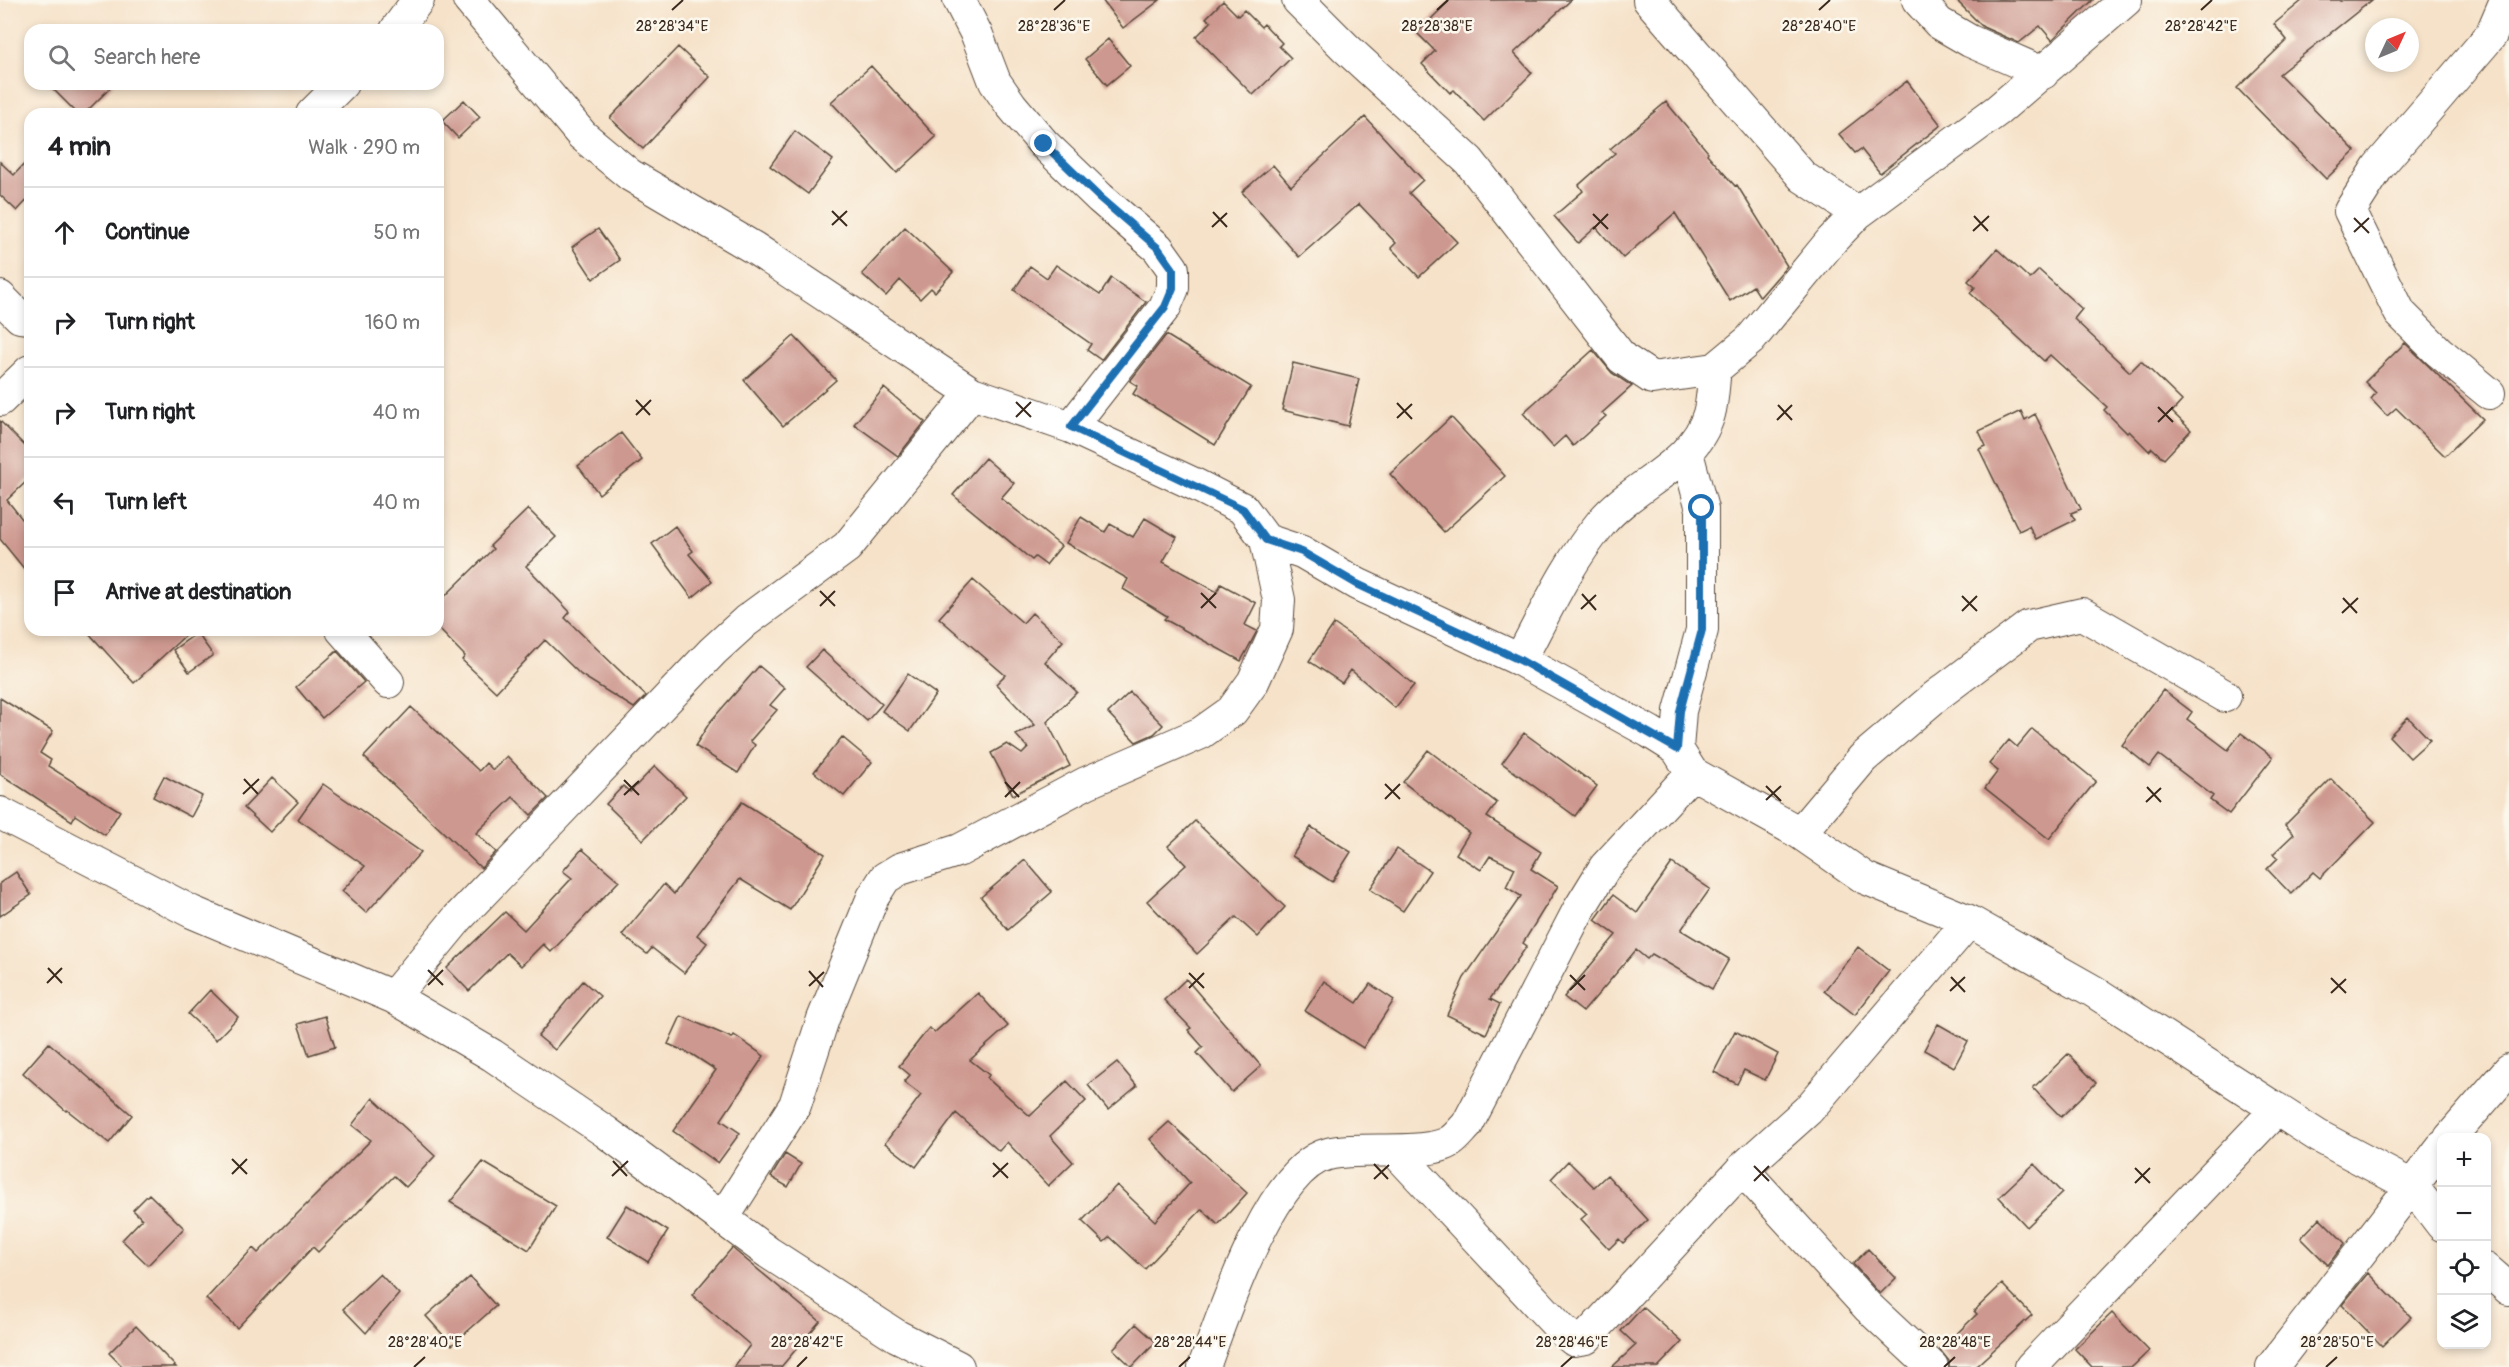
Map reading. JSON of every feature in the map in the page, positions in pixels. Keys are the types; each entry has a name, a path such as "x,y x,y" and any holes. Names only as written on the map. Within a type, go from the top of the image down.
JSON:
{"street":[{"path":"400,24 418,0"},
{"path":"469,0 582,135 630,175 754,248 972,393 1071,427 1243,509 1266,540 1279,600 1277,629 1253,682 1232,711 1201,733 1076,788 960,850 900,868 885,878 873,897 823,1018 795,1105 723,1218"},
{"path":"959,0 977,35 995,82 1011,105 1044,144 1100,198 1158,248 1173,269 1173,288 1165,307 1071,427"},
{"path":"1298,0 1346,48 1469,161 1622,357 1652,378 1715,369 1750,340 1832,240 1858,213 2043,73 2126,0"},
{"path":"1649,0 1803,177 1858,213"},
{"path":"1918,0 1939,23 1970,41 2043,73"},
{"path":"2489,393 2438,351 2400,313 2350,211 2378,167 2491,35 2506,0"},
{"path":"318,108 336,90"},
{"path":"0,297 20,317 24,317"},
{"path":"1520,660 1570,565 1602,521 1643,485 1687,453 1708,415 1715,369"},
{"path":"0,400 24,377"},
{"path":"393,998 458,918 713,651 746,621 847,547 972,393"},
{"path":"1204,1367 1236,1279 1262,1226 1293,1179 1310,1161 1329,1153 1395,1150 1450,1142 1467,1125 1578,911 1605,867 1684,761 1680,711 1702,630 1702,508 1687,453"},
{"path":"1266,540 1302,552 1357,584 1520,660 1800,833 1865,878 1969,921 2092,991 2277,1109 2412,1186 2437,1218"},
{"path":"1800,833 1863,758 1936,696 2029,626 2082,614 2225,696"},
{"path":"347,636 388,682"},
{"path":"0,813 192,912 393,998 492,1055 606,1132 769,1252 897,1336 958,1367"},
{"path":"1395,1150 1563,1331 1574,1340 1586,1338 1742,1169 1808,1110 1969,921"},
{"path":"2454,1133 2509,1070"},
{"path":"2031,1367 2277,1109"},
{"path":"2272,1367 2437,1154"},
{"path":"1742,1169 1868,1307 1932,1367"},
{"path":"2491,1273 2509,1289"},
{"path":"897,1336 911,1367"}],"building":[{"path":"1102,0 1160,0 1123,28"},
{"path":"1450,0 1571,0 1514,53 1532,73 1484,121 1454,90 1450,93 1422,64 1435,51 1417,33"},
{"path":"1956,0 2093,0 2052,40 2040,26 2019,43 1983,27"},
{"path":"2303,0 2372,0 2279,74 2355,151 2326,179 2237,88 2287,40 2274,24"},
{"path":"1223,1 1238,16 1244,10 1261,27 1264,24 1282,43 1279,46 1291,58 1253,95 1196,37 1211,22 1206,18"},
{"path":"1108,39 1130,66 1107,85 1085,59"},
{"path":"678,47 710,77 643,149 610,118"},
{"path":"871,66 936,137 897,173 831,102"},
{"path":"1907,81 1941,125 1880,173 1861,149 1855,153 1839,134"},
{"path":"54,90 108,90 90,108 72,108"},
{"path":"464,100 480,117 458,138 444,123 444,119"},
{"path":"1666,102 1708,152 1707,154 1735,186 1737,185 1787,266 1760,297 1753,286 1730,301 1675,213 1623,258 1596,227 1578,243 1554,216 1583,191 1579,185 1615,153 1610,149"},
{"path":"1365,117 1423,180 1409,193 1457,242 1419,277 1391,248 1396,243 1359,204 1299,257 1242,192 1273,165 1291,186"},
{"path":"795,131 833,160 808,194 770,166"},
{"path":"0,162 14,175 24,164 24,203 17,211 0,195"},
{"path":"905,227 953,272 935,292 931,288 920,299 900,280 886,296 862,274"},
{"path":"598,229 620,260 593,279 572,247"},
{"path":"1997,249 2030,279 2039,270 2082,309 2074,319 2130,372 2141,361 2182,401 2172,412 2191,430 2164,459 2152,448 2149,451 2129,431 2127,433 2104,410 2107,407 2050,355 2044,361 1970,293 1975,287 1968,281"},
{"path":"1056,265 1100,295 1111,278 1146,302 1101,360 1087,350 1091,344 1014,290 1030,266 1047,278"},
{"path":"1166,335 1251,387 1215,445 1133,394 1138,386 1130,381"},
{"path":"794,336 836,380 783,426 744,380"},
{"path":"2405,343 2483,419 2445,456 2396,408 2387,416 2371,399 2376,393 2365,382"},
{"path":"1593,350 1612,373 1632,386 1602,413 1606,416 1573,446 1565,436 1553,447 1523,413"},
{"path":"1293,363 1359,379 1348,426 1282,410"},
{"path":"884,388 925,422 898,456 854,424"},
{"path":"2021,411 2025,420 2035,414 2081,509 2071,513 2075,520 2036,539 2029,526 2019,531 1979,449 1986,446 1979,431"},
{"path":"1451,417 1505,476 1444,532 1390,474"},
{"path":"0,421 24,445 24,484 7,500 24,521 24,569 0,539"},
{"path":"621,433 642,460 599,494 578,466"},
{"path":"985,458 1014,483 1001,498 1061,546 1046,565 1035,557 1032,560 953,495"},
{"path":"528,509 556,537 526,566 570,612 565,618 646,696 634,708 581,675 545,640 496,692 462,660 465,656 444,634 444,597 493,549 490,546"},
{"path":"1081,517 1105,532 1110,524 1133,537 1145,518 1177,537 1163,562 1217,592 1221,584 1256,603 1245,625 1257,631 1241,661 1164,619 1167,616 1123,589 1128,579 1066,543"},
{"path":"675,526 693,551 689,554 712,581 692,598 652,544"},
{"path":"973,580 1023,623 1032,613 1063,641 1045,662 1077,692 1047,722 1070,766 1013,795 991,753 1007,744 1022,754 1028,748 1016,735 1035,725 996,684 1005,675 939,618"},
{"path":"1334,624 1369,648 1414,685 1395,708 1351,670 1342,683 1309,661"},
{"path":"91,636 185,636 134,683"},
{"path":"193,636 199,636 213,655 189,672 173,650"},
{"path":"822,650 882,704 867,721 806,667"},
{"path":"337,651 364,682 322,718 296,687"},
{"path":"759,666 785,688 770,705 777,710 750,741 755,745 738,773 695,746 710,722"},
{"path":"908,674 936,694 910,731 882,711"},
{"path":"2163,690 2192,712 2187,719 2228,750 2241,733 2273,757 2229,814 2210,800 2213,796 2159,755 2150,767 2122,745"},
{"path":"1130,692 1163,725 1154,734 1136,742 1108,713"},
{"path":"0,698 53,731 40,753 51,760 48,766 120,811 105,835 75,815 72,821 0,774"},
{"path":"411,707 479,771 486,763 493,770 507,756 548,798 531,815 513,797 476,833 496,852 481,868 364,757"},
{"path":"2408,717 2430,740 2410,758 2389,736"},
{"path":"2032,729 2096,781 2049,839 1985,788 1998,771 1989,764 2009,740 2017,747"},
{"path":"1524,733 1597,786 1575,816 1502,763"},
{"path":"842,737 872,762 844,796 814,772"},
{"path":"1428,750 1497,803 1487,817 1541,852 1531,869 1558,886 1523,943 1527,946 1490,999 1500,1004 1486,1034 1447,1015 1464,978 1521,896 1506,887 1515,868 1490,856 1481,870 1456,854 1469,833 1403,782"},
{"path":"655,766 686,796 643,840 606,804 623,786 630,792"},
{"path":"164,776 202,796 191,817 153,797"},
{"path":"272,778 298,802 270,832 244,808"},
{"path":"2331,779 2375,822 2320,878 2313,872 2291,894 2267,869 2278,858 2273,854 2294,834 2285,825"},
{"path":"323,784 421,852 366,913 342,891 365,866 298,819"},
{"path":"742,802 825,854 790,910 740,879 697,935 707,943 684,973 652,948 647,954 622,935 664,884 674,894"},
{"path":"1195,821 1285,907 1258,937 1236,917 1197,954 1147,901 1186,865 1168,846"},
{"path":"1311,827 1351,852 1332,882 1292,856"},
{"path":"582,849 619,881 551,952 543,944 521,966 507,953 469,991 447,968 505,912 524,930 572,878 563,871"},
{"path":"1397,849 1430,871 1403,911 1370,889"},
{"path":"1025,860 1052,892 1008,930 981,897"},
{"path":"1672,863 1710,889 1681,930 1729,959 1712,989 1652,954 1647,959 1636,950 1583,1012 1564,997 1616,935 1595,920 1613,895 1637,913"},
{"path":"16,872 31,895 0,916 0,883"},
{"path":"1858,947 1889,971 1855,1015 1824,991"},
{"path":"1186,979 1261,1066 1232,1092 1197,1053 1203,1047 1188,1030 1191,1028 1164,1000"},
{"path":"583,981 600,996 555,1050 538,1036"},
{"path":"1324,981 1357,1003 1370,984 1394,1000 1363,1048 1305,1011"},
{"path":"210,990 238,1017 216,1040 188,1014"},
{"path":"978,993 1008,1026 970,1060 989,1075 987,1078 1030,1116 1067,1081 1086,1101 1050,1136 1073,1162 1048,1186 1007,1142 999,1151 956,1113 916,1167 885,1143 921,1095 904,1082 910,1075 899,1066 929,1028 935,1032"},
{"path":"325,1016 335,1047 309,1055 298,1024"},
{"path":"681,1016 732,1038 734,1035 764,1056 721,1120 740,1133 718,1163 673,1131 716,1070 693,1055 668,1044"},
{"path":"1938,1024 1968,1041 1954,1067 1924,1050"},
{"path":"1735,1031 1778,1054 1765,1080 1744,1070 1737,1084 1714,1072"},
{"path":"49,1043 132,1115 109,1143 66,1111 23,1073"},
{"path":"2068,1054 2096,1083 2061,1117 2033,1088"},
{"path":"1117,1062 1137,1086 1108,1110 1088,1085"},
{"path":"373,1098 435,1156 406,1187 394,1176 318,1252 313,1247 237,1328 206,1299 253,1248 258,1253 371,1140 352,1125"},
{"path":"1169,1122 1247,1193 1218,1225 1202,1209 1145,1269 1110,1237 1104,1242 1082,1221 1117,1185 1155,1221 1190,1183 1150,1139"},
{"path":"785,1154 801,1164 788,1187 771,1177"},
{"path":"1568,1161 1594,1187 1607,1175 1648,1220 1623,1243 1619,1239 1609,1249 1581,1219 1587,1214 1551,1179"},
{"path":"483,1162 556,1206 529,1250 450,1202"},
{"path":"2034,1164 2062,1193 2027,1227 1999,1197"},
{"path":"149,1194 184,1228 148,1265 122,1240 142,1219 133,1210"},
{"path":"627,1205 668,1231 648,1262 607,1237"},
{"path":"2320,1218 2345,1243 2328,1265 2301,1238"},
{"path":"732,1248 820,1321 781,1367 734,1367 750,1345 692,1295"},
{"path":"1868,1249 1896,1278 1880,1294 1853,1264"},
{"path":"2368,1273 2411,1317 2382,1346 2342,1305"},
{"path":"380,1274 399,1294 366,1333 343,1309"},
{"path":"470,1277 496,1306 452,1345 426,1316"},
{"path":"2002,1284 2032,1315 1975,1367 1949,1367 1949,1361 1940,1350 1977,1314 1974,1311"},
{"path":"1643,1307 1682,1342 1658,1367 1612,1367 1636,1345 1621,1331"},
{"path":"2112,1313 2149,1351 2132,1367 2092,1367 2075,1349"},
{"path":"1136,1324 1156,1342 1132,1367 1113,1349"},
{"path":"136,1326 176,1367 123,1367 109,1353"}],"route":[{"path":"1044,144 1100,198 1158,248 1173,269 1173,288 1165,307 1071,427 1243,509 1266,540 1302,552 1357,584 1520,660 1677,749 1680,711 1702,630 1702,508"}]}
